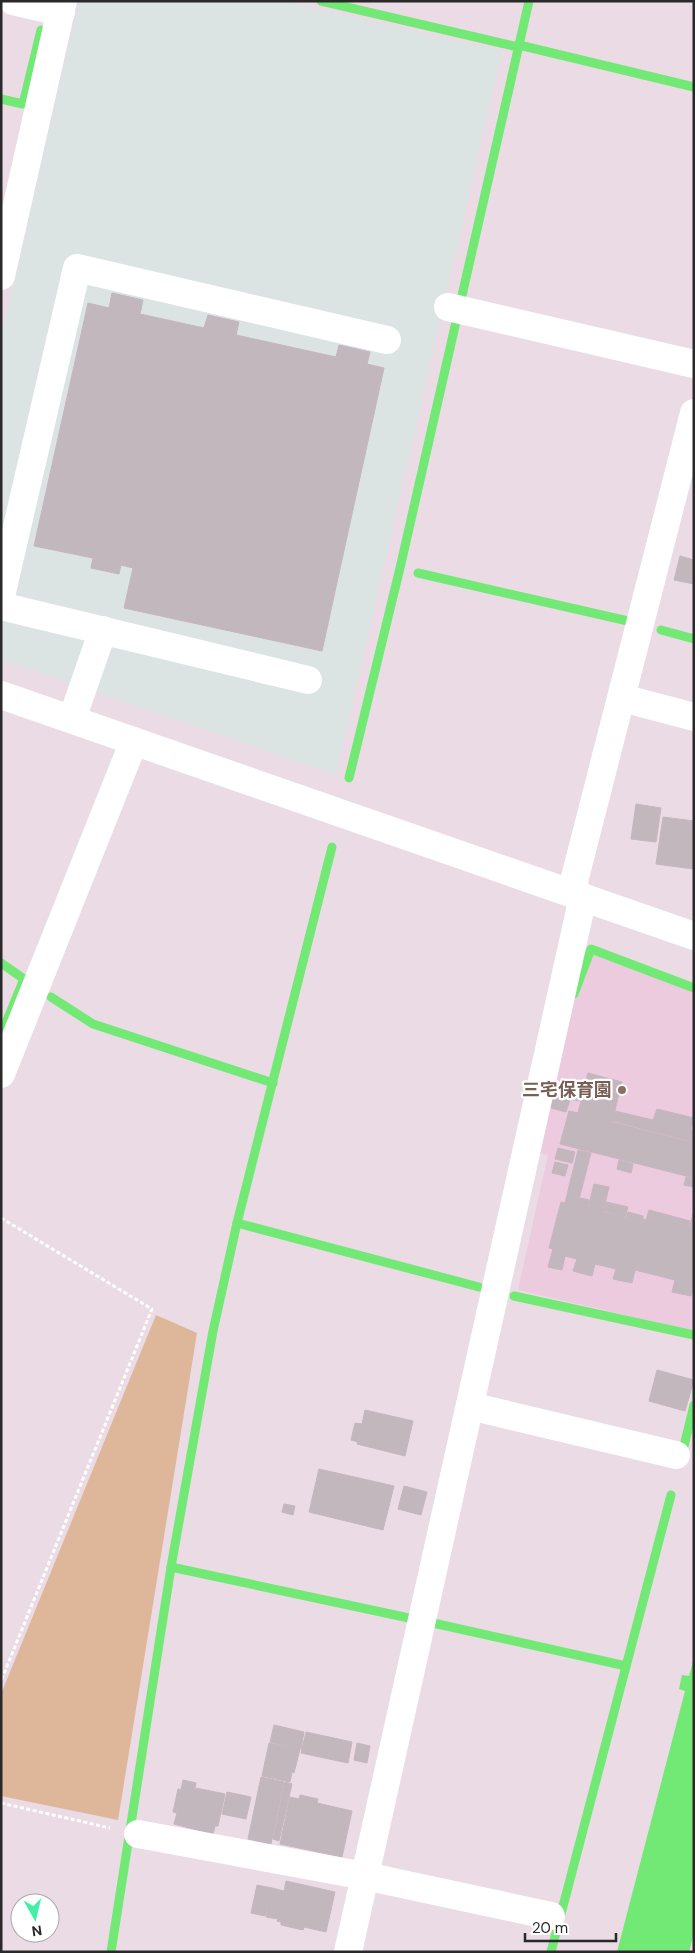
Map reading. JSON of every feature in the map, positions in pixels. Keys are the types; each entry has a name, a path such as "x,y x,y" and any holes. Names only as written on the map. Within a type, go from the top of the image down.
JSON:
{"street":[{"path":"1,276 9,208 62,7 13,1"},
{"path":"1,596 77,268 388,340"},
{"path":"459,310 694,364"},
{"path":"348,1952 470,1406 577,895 622,698 694,413"},
{"path":"1,606 308,680"},
{"path":"72,720 103,630"},
{"path":"1,695 694,936"},
{"path":"622,698 694,717"},
{"path":"1,1074 134,741"},
{"path":"470,1406 676,1455"},
{"path":"127,1832 365,1876 550,1916"}],"path":[{"path":"1,1218 152,1309 1,1681"},
{"path":"1,1803 127,1832"}],"shaded area":[{"path":"79,1 282,1 502,51 336,775 1,659 1,338"},
{"name":"三宅保育園","path":"591,954 694,992 694,1331 518,1290 548,1155 536,1152 564,1028"},
{"path":"156,1315 197,1333 118,1820 1,1796 1,1694"},
{"path":"694,1658 694,1933 689,1952 617,1952 685,1691 679,1689 682,1675 689,1676"}],"building":[{"path":"112,293 143,300 140,314 204,328 208,315 239,322 236,335 336,357 339,345 370,352 367,364 384,368 322,651 124,608 133,568 121,565 119,574 91,568 93,558 34,546 88,303 109,308"},
{"path":"680,556 694,560 694,584 674,580"},
{"path":"636,804 661,808 656,842 631,839"},
{"path":"663,817 694,821 694,869 656,864"},
{"path":"588,1073 622,1082 612,1122 694,1143 694,1178 560,1144 569,1111 578,1113"},
{"path":"569,1089 581,1093 579,1101 567,1098"},
{"path":"554,1096 570,1100 566,1112 551,1108"},
{"path":"657,1109 694,1118 691,1130 694,1131 694,1142 613,1121 615,1111 653,1120"},
{"path":"558,1148 575,1152 572,1163 555,1159"},
{"path":"578,1150 591,1153 577,1207 588,1209 594,1184 609,1187 603,1212 626,1218 628,1212 643,1216 643,1219 689,1230 694,1210 694,1285 691,1296 672,1292 675,1280 635,1270 632,1283 613,1279 616,1269 595,1264 592,1276 573,1271 577,1259 565,1256 562,1270 548,1267 553,1249 549,1248 561,1202 565,1203"},
{"path":"619,1160 633,1164 631,1173 617,1169"},
{"path":"555,1162 568,1165 565,1176 552,1173"},
{"path":"686,1177 694,1179 694,1187 684,1185"},
{"path":"580,1198 589,1200 587,1209 577,1206"},
{"path":"606,1202 628,1207 625,1217 604,1211"},
{"path":"649,1210 690,1221 688,1230 646,1220"},
{"path":"657,1370 694,1380 685,1411 649,1401"},
{"path":"365,1410 413,1421 405,1456 357,1444 358,1442 351,1440 355,1423 362,1424"},
{"path":"319,1469 394,1486 383,1530 309,1512"},
{"path":"404,1486 427,1492 421,1515 398,1509"},
{"path":"284,1504 295,1506 293,1515 282,1512"},
{"path":"274,1725 304,1732 301,1749 270,1742"},
{"path":"306,1732 352,1742 348,1763 301,1753"},
{"path":"269,1743 300,1749 290,1782 262,1776"},
{"path":"357,1743 370,1746 367,1763 354,1760"},
{"path":"261,1777 284,1782 271,1844 248,1839"},
{"path":"183,1780 196,1783 194,1792 181,1790"},
{"path":"285,1782 292,1784 279,1841 273,1839"},
{"path":"196,1788 225,1794 218,1826 215,1826 213,1834 174,1824 177,1813 173,1812 178,1789 194,1793"},
{"path":"227,1792 251,1797 246,1819 222,1814"},
{"path":"300,1795 318,1799 317,1803 352,1811 342,1857 280,1844 290,1797 299,1799"},
{"path":"286,1881 335,1892 326,1932 304,1927 303,1930 281,1925 281,1922 277,1921 278,1919 266,1917 272,1888 284,1891"},
{"path":"257,1885 272,1888 265,1916 251,1913"}],"waterway":[{"path":"321,1 518,47"},
{"path":"349,778 400,568 529,1"},
{"path":"1,99 23,104 41,30"},
{"path":"519,45 694,87"},
{"path":"418,573 628,621"},
{"path":"661,630 694,639"},
{"path":"111,1952 171,1567 213,1331 237,1223 332,847"},
{"path":"574,994 591,949 694,988"},
{"path":"1,963 24,979 1,1035"},
{"path":"51,997 93,1024 273,1083"},
{"path":"237,1223 479,1287"},
{"path":"514,1296 694,1335"},
{"path":"684,1446 694,1405"},
{"path":"551,1952 671,1495"},
{"path":"171,1567 409,1618"},
{"path":"433,1623 626,1666"}],"place":[{"name":"三宅保育園","path":"622,1090"}]}
